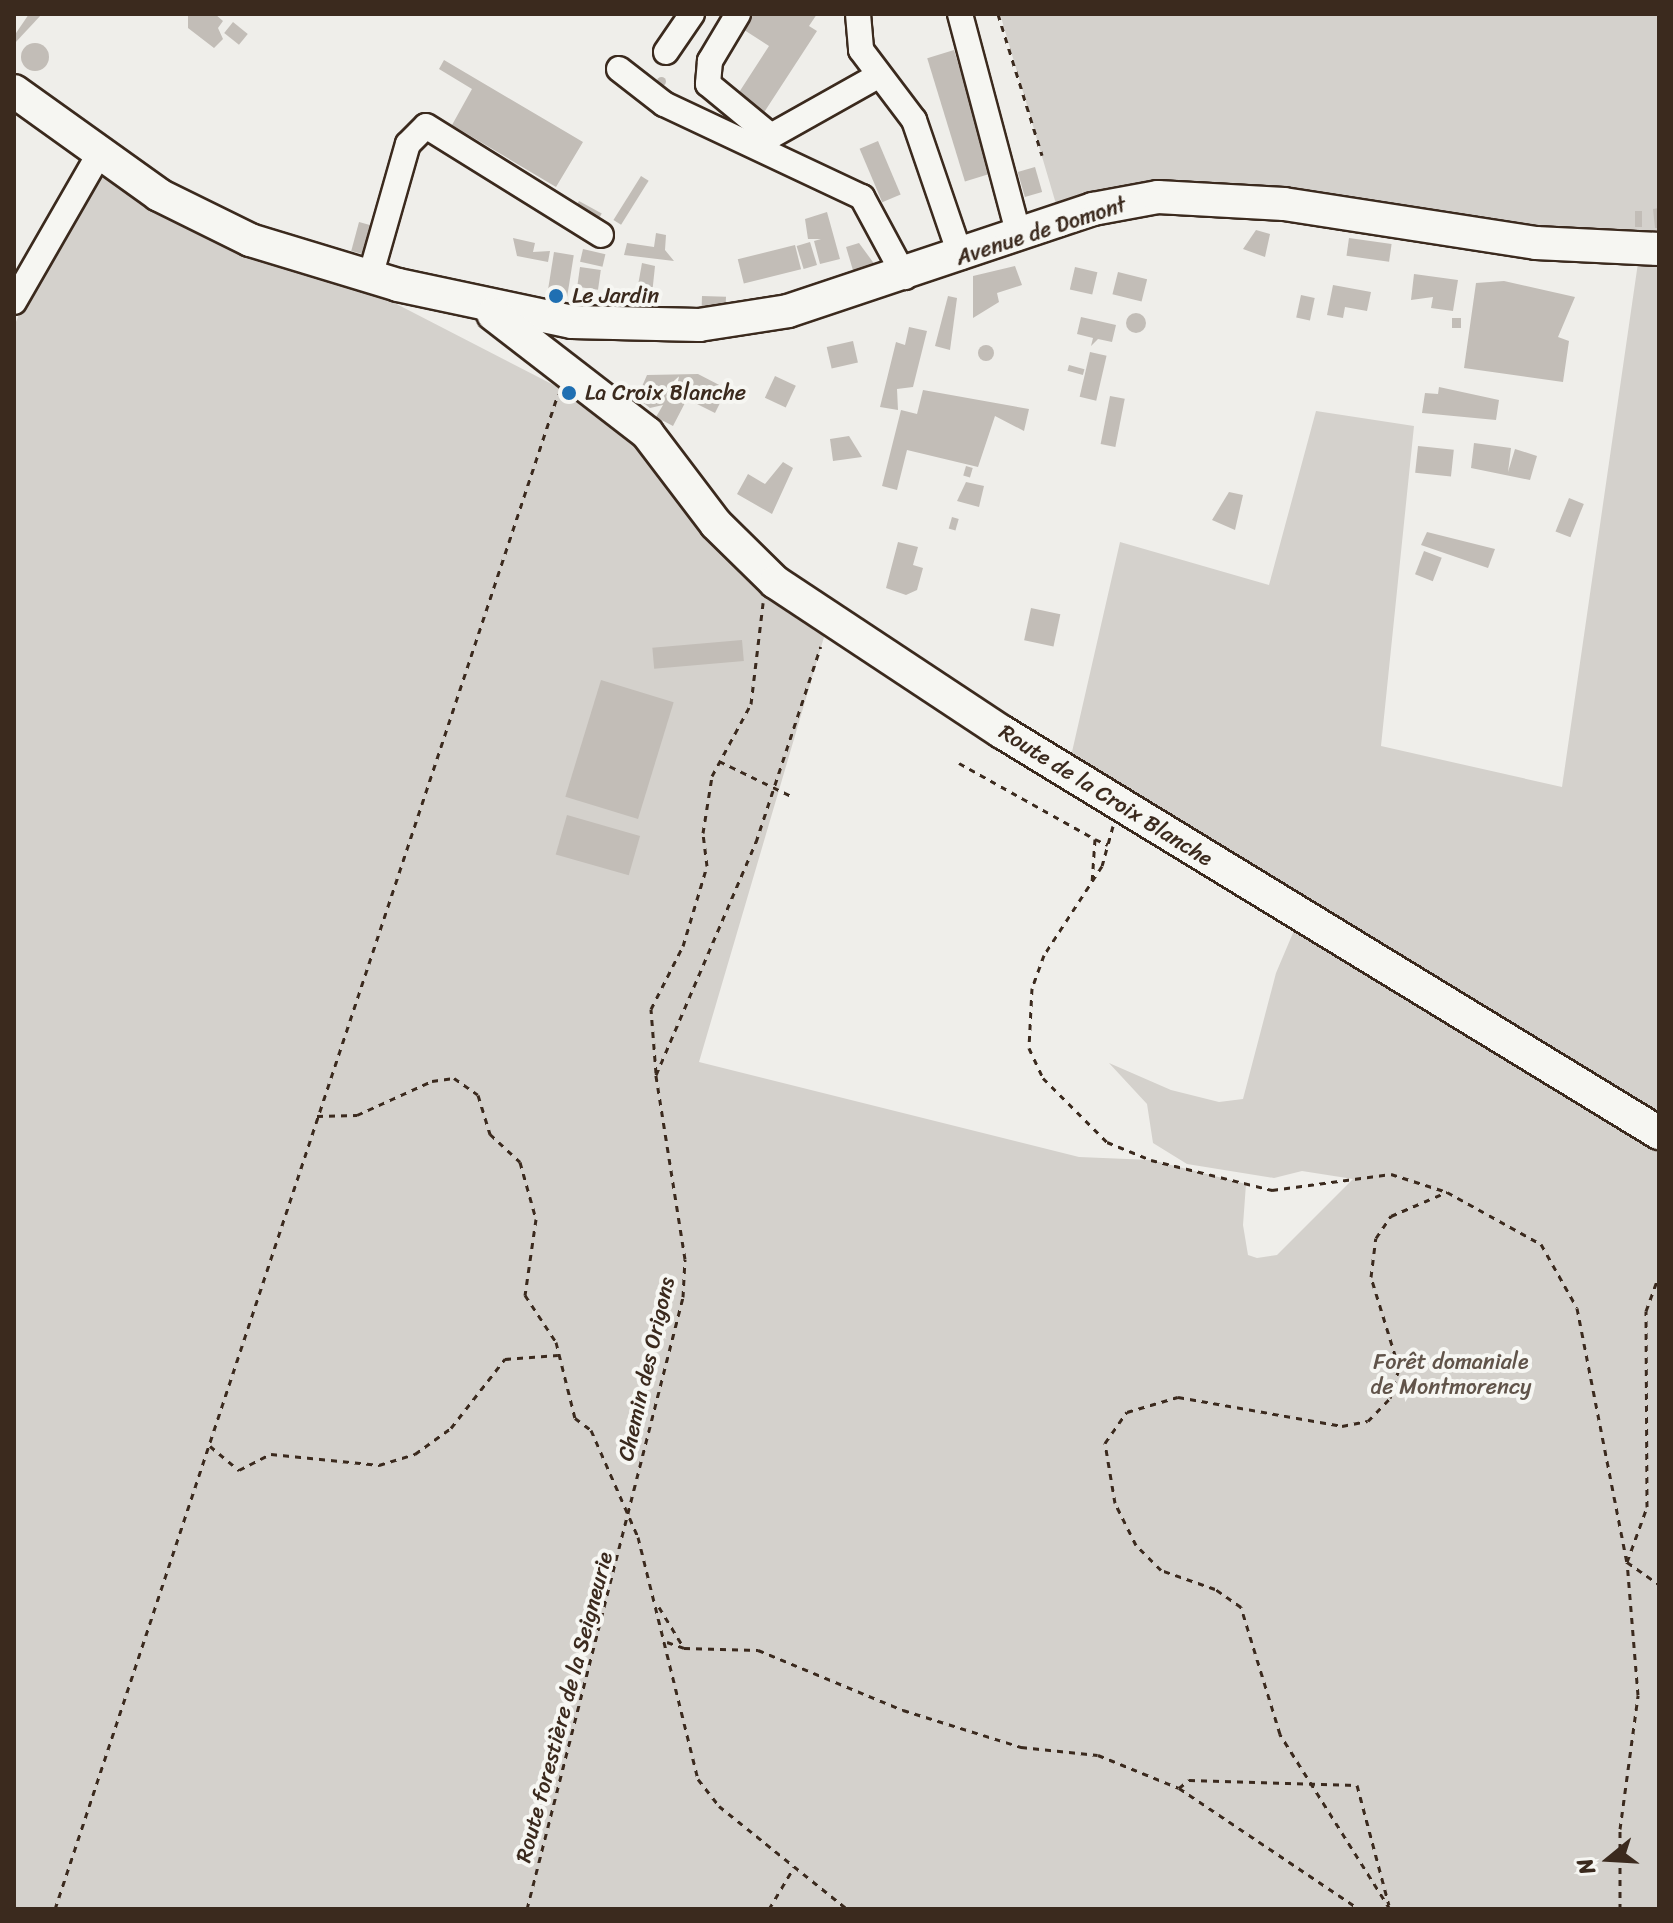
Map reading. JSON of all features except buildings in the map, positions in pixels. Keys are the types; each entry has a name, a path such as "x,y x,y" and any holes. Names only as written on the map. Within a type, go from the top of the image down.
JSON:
{"main road":[{"path":"14,91 99,154 205,220 370,277 457,299 511,324 558,364 604,397"},
{"name":"Avenue de Domont","path":"457,299 567,321 735,321 905,277 1116,203 1201,197 1536,243 1659,249"},
{"path":"558,364 544,328 567,321 568,356 604,397"},
{"name":"Route de la Croix Blanche","path":"604,397 659,446 757,567 1002,732 1659,1133"}],"lane":[{"path":"666,52 692,14"},
{"path":"738,14 710,61 708,84 771,136 878,76"},
{"path":"858,14 861,50 878,76 896,88 914,120 961,257"},
{"path":"960,14 1019,236"},
{"path":"619,69 664,104 862,197 905,277"},
{"path":"370,277 408,144 426,126 601,235"},
{"path":"14,302 99,154"}],"path":[{"path":"998,14 1042,155"},
{"path":"55,1909 317,1116 558,364"},
{"name":"Chemin des Origons","path":"629,1514 683,1297 685,1259 656,1075 651,1009 683,946 707,866 703,833 718,760 751,704 762,652 757,567"},
{"path":"656,1075 774,787 821,646"},
{"path":"718,760 791,796"},
{"path":"959,763 1108,845"},
{"path":"1112,829 1092,885 1044,955 1026,1019 1043,1078 1075,1116 1107,1142 1151,1160 1272,1190 1391,1174 1447,1192 1541,1244 1566,1280 1627,1562 1638,1695 1620,1829 1620,1909"},
{"path":"1092,885 1095,839"},
{"path":"317,1116 357,1115 432,1081 454,1078 478,1095 490,1134 520,1162 536,1219 525,1295 559,1355 575,1418 591,1430 629,1514 658,1605 698,1779 719,1806 847,1909"},
{"path":"1179,1788 1189,1780 1308,1783 1362,1789 1390,1909 1338,1834 1308,1783 1297,1767 1265,1699 1241,1607 1149,1560 1115,1503 1105,1443 1127,1412 1178,1397 1342,1426 1368,1421 1390,1398 1399,1368 1371,1277 1376,1238 1391,1216 1447,1192"},
{"path":"1627,1562 1647,1507 1646,1311 1659,1276"},
{"path":"210,1446 239,1470 271,1454 379,1465 415,1454 451,1428 505,1359 559,1355"},
{"name":"Route forestière de la Seigneurie","path":"527,1909 629,1514"},
{"path":"1627,1562 1659,1584"},
{"path":"658,1605 684,1648"},
{"path":"667,1642 684,1648 758,1650 903,1710 1021,1747 1098,1755 1179,1788 1359,1909"},
{"path":"769,1909 794,1867"}],"green space":[{"name":"Forêt domaniale de Montmorency","path":"1000,14 1659,14 1659,1909 14,1909 14,327 86,144 614,416 829,620 699,1062 1079,1157 1151,1160 1246,1184 1243,1225 1248,1255 1257,1258 1277,1255 1353,1179 1302,1171 1274,1178 1187,1164 1153,1143 1147,1104 1109,1063 1171,1090 1219,1102 1243,1099 1276,973 1301,914 1069,765 1120,542 1269,585 1316,411 1414,426 1381,746 1562,787 1640,249 1158,197 1061,221"}],"place":[{"name":"Le Jardin","path":"556,296"},
{"name":"La Croix Blanche","path":"569,393"}]}
